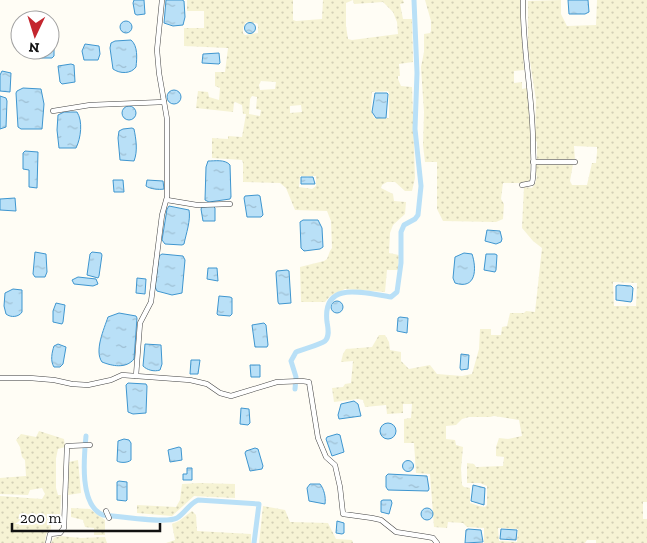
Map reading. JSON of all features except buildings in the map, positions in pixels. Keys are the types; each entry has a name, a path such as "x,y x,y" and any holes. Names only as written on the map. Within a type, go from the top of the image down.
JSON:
{"street":[{"path":"136,376 140,323 151,302 162,215 167,200 167,119 159,73 158,50 162,0"},
{"path":"522,185 532,183 533,162 533,120 525,55 523,0"},
{"path":"53,111 90,105 164,102"},
{"path":"533,162 575,162"},
{"path":"167,200 197,205 230,204"},
{"path":"0,378 38,378 88,385 111,380 122,375 136,376 196,381 207,384 220,393 231,396 276,382 310,382 316,430 326,458 334,465 340,487 343,514 381,520 396,532 433,538 437,543"},
{"path":"48,543 50,534 62,532 64,528 67,446 90,445"},
{"path":"106,511 109,518"}],"shaded area":[{"path":"187,0 293,0 293,20 296,21 322,19 323,0 353,0 403,0 404,3 400,4 403,19 412,19 413,62 399,64 400,76 398,76 398,79 401,86 412,87 415,178 412,191 405,191 395,182 387,182 381,188 393,194 394,201 406,202 405,214 393,225 390,233 389,253 399,255 398,270 387,270 385,292 345,289 330,296 325,302 301,302 300,267 327,259 332,248 331,221 327,211 295,210 286,188 280,183 243,182 242,160 212,158 212,138 228,139 228,136 242,137 246,114 243,114 242,105 235,102 233,112 196,108 198,91 208,92 209,97 219,100 220,88 215,86 215,72 225,72 228,48 184,46 184,28 204,28 204,11 187,11","holes":["353,0 354,4 383,2 393,12 397,22 398,34 348,39 346,3","246,22 258,24 258,33 245,35 243,33","261,81 276,82 275,89 260,90 259,85","388,91 389,118 374,118 371,110 372,92","252,96 257,97 256,109 261,110 260,116 249,114 250,99","301,105 302,112 290,113 290,106","300,176 316,176 316,186 312,189 299,187"]},
{"path":"425,0 522,0 524,70 514,71 514,83 522,82 522,89 527,88 531,120 530,181 527,183 503,183 501,199 504,204 503,219 496,222 443,221 437,209 437,162 425,162 423,145 424,112 421,67 424,52 424,34 431,31 431,21"},
{"path":"561,0 561,14 567,26 596,25 597,0 647,0 647,502 643,502 643,519 647,519 647,543 596,543 596,540 587,540 585,543 484,543 484,528 467,527 463,523 448,522 447,528 434,527 430,474 416,473 414,443 404,443 404,419 411,418 412,404 403,404 403,413 387,414 386,405 365,407 363,400 358,399 334,402 332,388 343,387 345,384 351,383 353,361 341,362 346,349 372,347 379,335 385,335 389,342 390,350 401,352 401,361 409,369 430,365 437,374 462,376 472,374 479,349 480,329 491,329 491,335 501,335 502,327 507,326 510,313 535,312 542,248 522,228 524,187 532,188 535,184 537,176 536,163 573,164 570,181 572,185 587,185 592,163 596,163 597,147 574,146 575,161 537,161 537,142 535,140 536,100 528,48 528,1","holes":["613,282 637,283 636,306 614,306","469,417 519,420 522,436 508,439 499,438 496,456 504,457 503,466 476,467 474,464 467,463 467,483 480,483 487,486 487,505 485,507 470,503 470,488 462,485 463,447 456,445 455,440 446,439 446,426 456,425 462,419","498,528 518,529 517,542 499,541"]},
{"path":"39,431 64,439 65,447 58,449 56,458 56,488 58,495 61,495 60,520 51,522 51,529 46,534 45,543 0,543 0,496 42,499 45,494 42,488 30,490 28,495 0,494 0,478 26,476 25,460 22,457 16,440 21,434 36,437"},
{"path":"78,460 81,493 68,495 69,462"},
{"path":"182,484 235,484 235,498 194,496 172,516 137,513 137,505 176,507 180,500"},
{"path":"263,506 285,510 290,522 328,523 336,539 352,540 353,543 259,543"},
{"path":"71,508 90,509 105,520 105,535 94,535 94,528 85,527 83,520 71,517"},
{"path":"192,511 196,515 197,531 251,534 251,543 166,543 175,540 172,524"},
{"path":"60,536 81,538 105,537 107,543 51,543 54,538"}],"water":[{"path":"134,0 144,0 145,14 135,14"},
{"path":"166,0 184,1 185,17 183,25 173,26 164,23"},
{"path":"568,0 588,0 589,12 585,14 569,14"},
{"path":"128,21 131,22 131,32 124,33 121,32 120,25 121,22"},
{"path":"250,22 256,28 250,34 244,28"},
{"path":"131,40 136,49 136,67 128,72 116,71 113,69 111,43"},
{"path":"85,44 99,46 100,54 98,60 84,60 82,51"},
{"path":"219,53 219,64 202,63 203,54"},
{"path":"74,65 75,82 62,84 60,82 58,66"},
{"path":"2,71 11,73 10,92 0,91 0,75"},
{"path":"23,88 41,89 44,104 42,129 21,129 18,127 16,93"},
{"path":"174,90 179,92 181,97 179,102 174,104 169,102 167,97 169,92"},
{"path":"375,93 388,94 386,118 376,118 372,112"},
{"path":"0,96 6,98 7,101 6,127 0,129"},
{"path":"129,106 134,108 136,113 134,118 129,120 124,118 122,113 124,108"},
{"path":"64,112 77,112 79,116 81,130 76,148 59,148 58,115"},
{"path":"134,129 136,145 134,161 120,160 119,131"},
{"path":"25,151 38,152 37,188 29,187 29,170 23,169 23,153"},
{"path":"208,161 223,161 230,165 230,199 209,202 205,200 206,167"},
{"path":"301,177 313,177 315,184 301,184"},
{"path":"113,180 123,180 124,192 114,192"},
{"path":"147,180 163,181 164,189 146,186"},
{"path":"245,196 260,196 263,215 261,217 247,217"},
{"path":"15,198 16,211 0,210 0,199"},
{"path":"169,206 189,210 188,227 184,244 182,245 165,244 162,240"},
{"path":"213,206 215,208 215,221 203,221 202,207"},
{"path":"303,220 318,220 322,228 323,247 320,249 304,251 301,248 300,222"},
{"path":"487,230 500,231 501,242 496,244 485,241"},
{"path":"35,252 46,254 47,272 45,277 35,277 33,274"},
{"path":"92,252 101,253 102,255 98,278 87,275 90,254"},
{"path":"464,253 472,254 473,277 467,284 455,283 453,278 455,257"},
{"path":"162,254 183,256 185,260 182,293 172,295 157,291 155,287 159,256"},
{"path":"486,254 497,255 495,272 484,270"},
{"path":"208,268 217,268 218,281 207,279"},
{"path":"277,271 289,271 291,303 279,304 276,273"},
{"path":"78,277 96,279 98,284 93,286 74,284 72,280"},
{"path":"137,278 146,279 145,294 136,293"},
{"path":"616,286 631,286 633,288 631,302 616,300"},
{"path":"13,289 22,290 22,312 17,316 6,314 4,306 5,293"},
{"path":"219,296 232,298 232,314 230,316 217,314"},
{"path":"337,301 343,307 337,313 331,307"},
{"path":"56,303 65,305 62,324 53,322 53,311"},
{"path":"119,313 136,316 137,318 134,359 127,364 119,366 102,362 99,346 108,317"},
{"path":"398,318 408,318 407,333 397,331"},
{"path":"264,323 266,325 268,345 267,347 255,347 252,325"},
{"path":"58,344 66,347 63,364 60,367 54,367 52,354 54,346"},
{"path":"145,344 161,345 162,364 160,370 146,369 143,366"},
{"path":"461,354 469,355 468,369 461,370 460,368"},
{"path":"191,360 200,360 198,374 190,374"},
{"path":"250,365 260,365 260,377 251,377"},
{"path":"128,383 146,384 146,413 133,414 128,412 126,385"},
{"path":"354,401 358,404 361,416 339,419 338,415 341,404"},
{"path":"241,408 249,409 250,423 248,425 240,424"},
{"path":"388,423 396,431 388,439 380,431"},
{"path":"337,434 340,435 344,452 332,456 326,439"},
{"path":"129,440 131,443 131,460 120,462 117,461 118,441"},
{"path":"181,448 182,460 170,462 168,450"},
{"path":"255,448 258,449 263,466 262,469 250,471 245,453"},
{"path":"408,460 414,466 408,472 402,466"},
{"path":"187,468 192,468 192,480 183,480 183,474 187,474"},
{"path":"388,474 427,476 429,489 428,491 388,490 386,487 386,476"},
{"path":"117,482 127,482 126,501 117,500"},
{"path":"310,484 320,484 323,488 325,504 309,501 307,488"},
{"path":"473,485 485,488 484,505 471,501"},
{"path":"391,500 389,514 381,512 381,501"},
{"path":"427,508 433,514 427,520 421,514"},
{"path":"337,521 344,523 344,533 342,534 336,533"},
{"path":"501,529 517,530 516,540 500,539"},
{"path":"466,530 481,530 483,542 465,543"}],"waterway":[{"path":"295,389 296,377 291,361 296,352 319,344 327,339 327,309 331,300 347,292 391,297 397,292 401,263 401,232 404,225 415,219 418,215 421,186 415,129 417,73 414,0"},
{"path":"86,436 84,456 85,480 90,501 95,510 103,515 171,520 180,516 198,500 259,504 254,543"}]}
